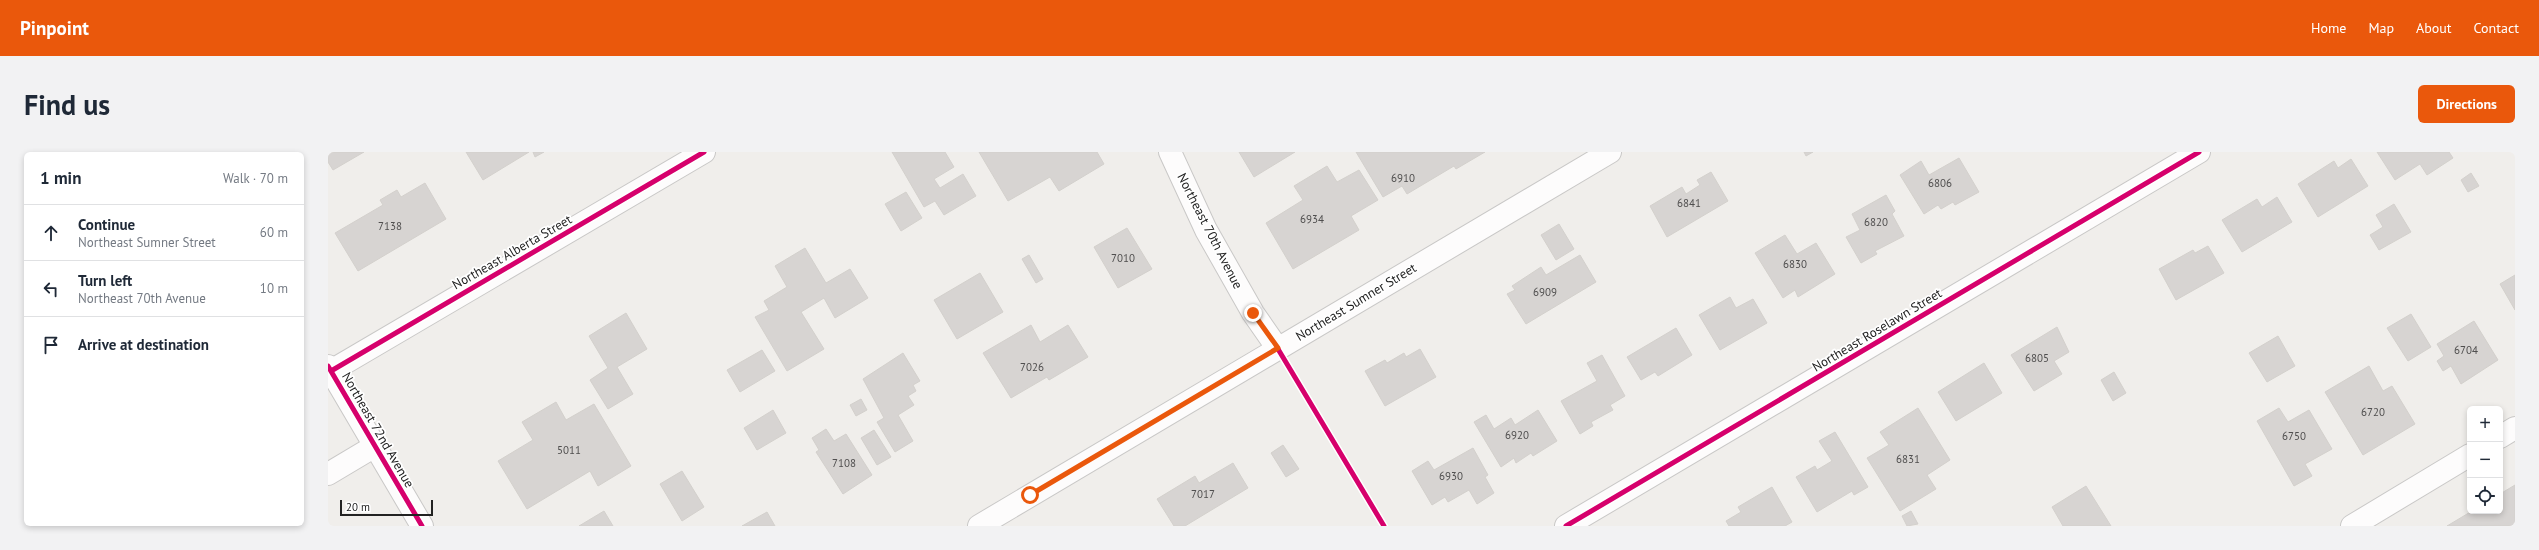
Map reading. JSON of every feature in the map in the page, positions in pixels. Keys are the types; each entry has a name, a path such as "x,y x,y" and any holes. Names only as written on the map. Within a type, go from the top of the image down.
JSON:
{"street":[{"name":"Northeast Alberta Street","path":"330,368 704,152"},
{"name":"Northeast 70th Avenue","path":"1170,152 1206,230 1253,313 1278,348"},
{"name":"Northeast Sumner Street","path":"979,526 1610,152"},
{"name":"Northeast Roselawn Street","path":"1566,526 2199,152"},
{"name":"Northeast 72nd Avenue","path":"330,368 422,526"},
{"path":"2503,435 2515,428"},
{"path":"328,474 375,446"},
{"path":"2352,526 2467,457"}],"building":[{"path":"328,152 364,152 333,170 328,162"},
{"path":"466,152 529,152 483,180"},
{"path":"533,152 544,152 535,157"},
{"path":"892,152 945,152 954,167 934,179 940,188 963,174 976,196 944,215 935,201 924,207"},
{"path":"979,152 1097,152 1104,164 1059,191 1050,177 1008,201"},
{"path":"1239,152 1295,152 1254,177"},
{"path":"1356,152 1485,152 1456,169 1454,166 1407,194 1402,186 1383,197"},
{"path":"1804,152 1813,152 1806,156"},
{"path":"2377,152 2449,152 2453,158 2427,175 2420,164 2395,180"},
{"path":"1959,158 1979,192 1955,205 1953,202 1941,209 1938,205 1924,214 1900,175 1921,161 1929,175"},
{"path":"2351,159 2368,186 2318,217 2298,184 2334,161 2338,168"},
{"path":"1327,166 1337,182 1359,170 1378,200 1351,216 1359,230 1293,269 1266,223 1303,200 1294,186"},
{"path":"1711,172 1728,201 1667,237 1650,206 1682,187 1686,194 1700,185 1697,180"},
{"path":"2471,173 2479,186 2468,192 2461,180"},
{"path":"425,183 446,219 358,271 335,233 383,205 380,200 397,190 401,197"},
{"path":"906,192 922,218 901,231 885,204"},
{"path":"1886,195 1895,211 1892,214 1904,236 1875,251 1877,254 1861,263 1846,237 1860,230 1852,214"},
{"path":"2277,197 2292,222 2242,252 2222,220 2257,199 2262,207"},
{"path":"2394,204 2411,232 2379,250 2370,235 2383,227 2376,215"},
{"path":"1559,224 1574,249 1556,260 1541,235"},
{"path":"1127,228 1152,269 1118,288 1094,247"},
{"path":"1785,235 1797,254 1816,243 1835,274 1798,297 1795,290 1783,298 1755,253"},
{"path":"2208,246 2224,273 2176,300 2159,269 2193,250 2195,253"},
{"path":"805,248 826,283 850,269 868,298 835,318 824,298 801,312 824,349 787,371 755,317 769,310 764,301 787,287 775,266"},
{"path":"1029,255 1043,279 1036,283 1022,259"},
{"path":"1580,255 1596,282 1526,324 1507,294 1515,290 1512,286 1541,267 1546,275"},
{"path":"980,273 1003,312 957,339 934,300"},
{"path":"2515,275 2515,310 2500,284"},
{"path":"1730,297 1736,308 1753,299 1767,323 1720,350 1699,315"},
{"path":"626,313 647,349 617,367 633,394 608,409 590,380 608,368 589,336"},
{"path":"2411,314 2431,347 2408,361 2387,328"},
{"path":"2474,321 2498,360 2461,384 2451,366 2443,371 2437,361 2444,356 2437,344"},
{"path":"1031,325 1040,342 1068,325 1088,357 1049,380 1047,377 1011,398 983,353"},
{"path":"2057,327 2069,352 2054,361 2062,374 2034,391 2011,355"},
{"path":"1676,328 1692,355 1658,376 1655,372 1641,380 1627,357"},
{"path":"2278,336 2295,366 2267,382 2249,353"},
{"path":"1420,349 1436,377 1385,406 1365,371 1385,360 1387,363 1404,353 1406,357"},
{"path":"762,350 775,371 740,392 727,370"},
{"path":"903,353 920,381 913,385 916,391 908,396 914,405 898,415 913,441 895,452 877,422 884,418 863,379"},
{"path":"1602,355 1625,396 1610,405 1613,410 1591,422 1593,426 1580,434 1561,401 1597,381 1587,363"},
{"path":"1984,363 2002,393 1956,421 1938,392"},
{"path":"2369,366 2383,391 2392,386 2415,424 2363,455 2325,392"},
{"path":"2114,372 2126,393 2113,401 2101,380"},
{"path":"861,399 867,410 856,416 850,405"},
{"path":"556,402 566,420 594,404 631,466 598,486 590,471 527,509 498,461 533,440 522,422"},
{"path":"1918,408 1950,460 1927,475 1936,489 1900,511 1867,458 1889,445 1880,432"},
{"path":"2279,408 2288,422 2309,410 2332,449 2305,464 2312,476 2294,486 2257,421"},
{"path":"773,410 786,433 757,450 744,428"},
{"path":"1538,410 1557,441 1533,456 1531,453 1516,463 1514,458 1501,467 1474,422 1486,415 1494,429 1511,418 1515,425"},
{"path":"826,429 834,441 846,434 872,475 843,494 816,452 819,450 812,438"},
{"path":"874,430 891,457 877,465 861,438"},
{"path":"1835,432 1868,487 1854,495 1852,491 1817,512 1796,477 1815,466 1817,470 1832,461 1819,441"},
{"path":"1283,445 1299,469 1286,477 1271,453"},
{"path":"1473,448 1488,475 1485,477 1494,493 1477,504 1469,490 1448,502 1445,497 1432,505 1412,471 1428,461 1434,470"},
{"path":"1233,463 1248,488 1185,526 1174,526 1157,499 1195,476 1199,483"},
{"path":"682,471 704,507 682,521 660,484"},
{"path":"2515,485 2515,526 2447,526 2467,514 2503,514 2503,492"},
{"path":"2086,486 2111,526 2063,526 2052,507"},
{"path":"1772,487 1792,522 1785,526 1729,526 1726,521 1741,512 1738,507"},
{"path":"604,511 613,526 579,526"},
{"path":"1911,511 1918,524 1907,526 1902,516"},
{"path":"767,512 775,526 742,526"}],"cycle path":[{"path":"331,371 704,152"},
{"path":"1566,526 2199,152"},
{"path":"1278,349 1384,526"},
{"path":"328,366 422,526"}],"route":[{"path":"1030,495 1278,348 1253,313"}]}
